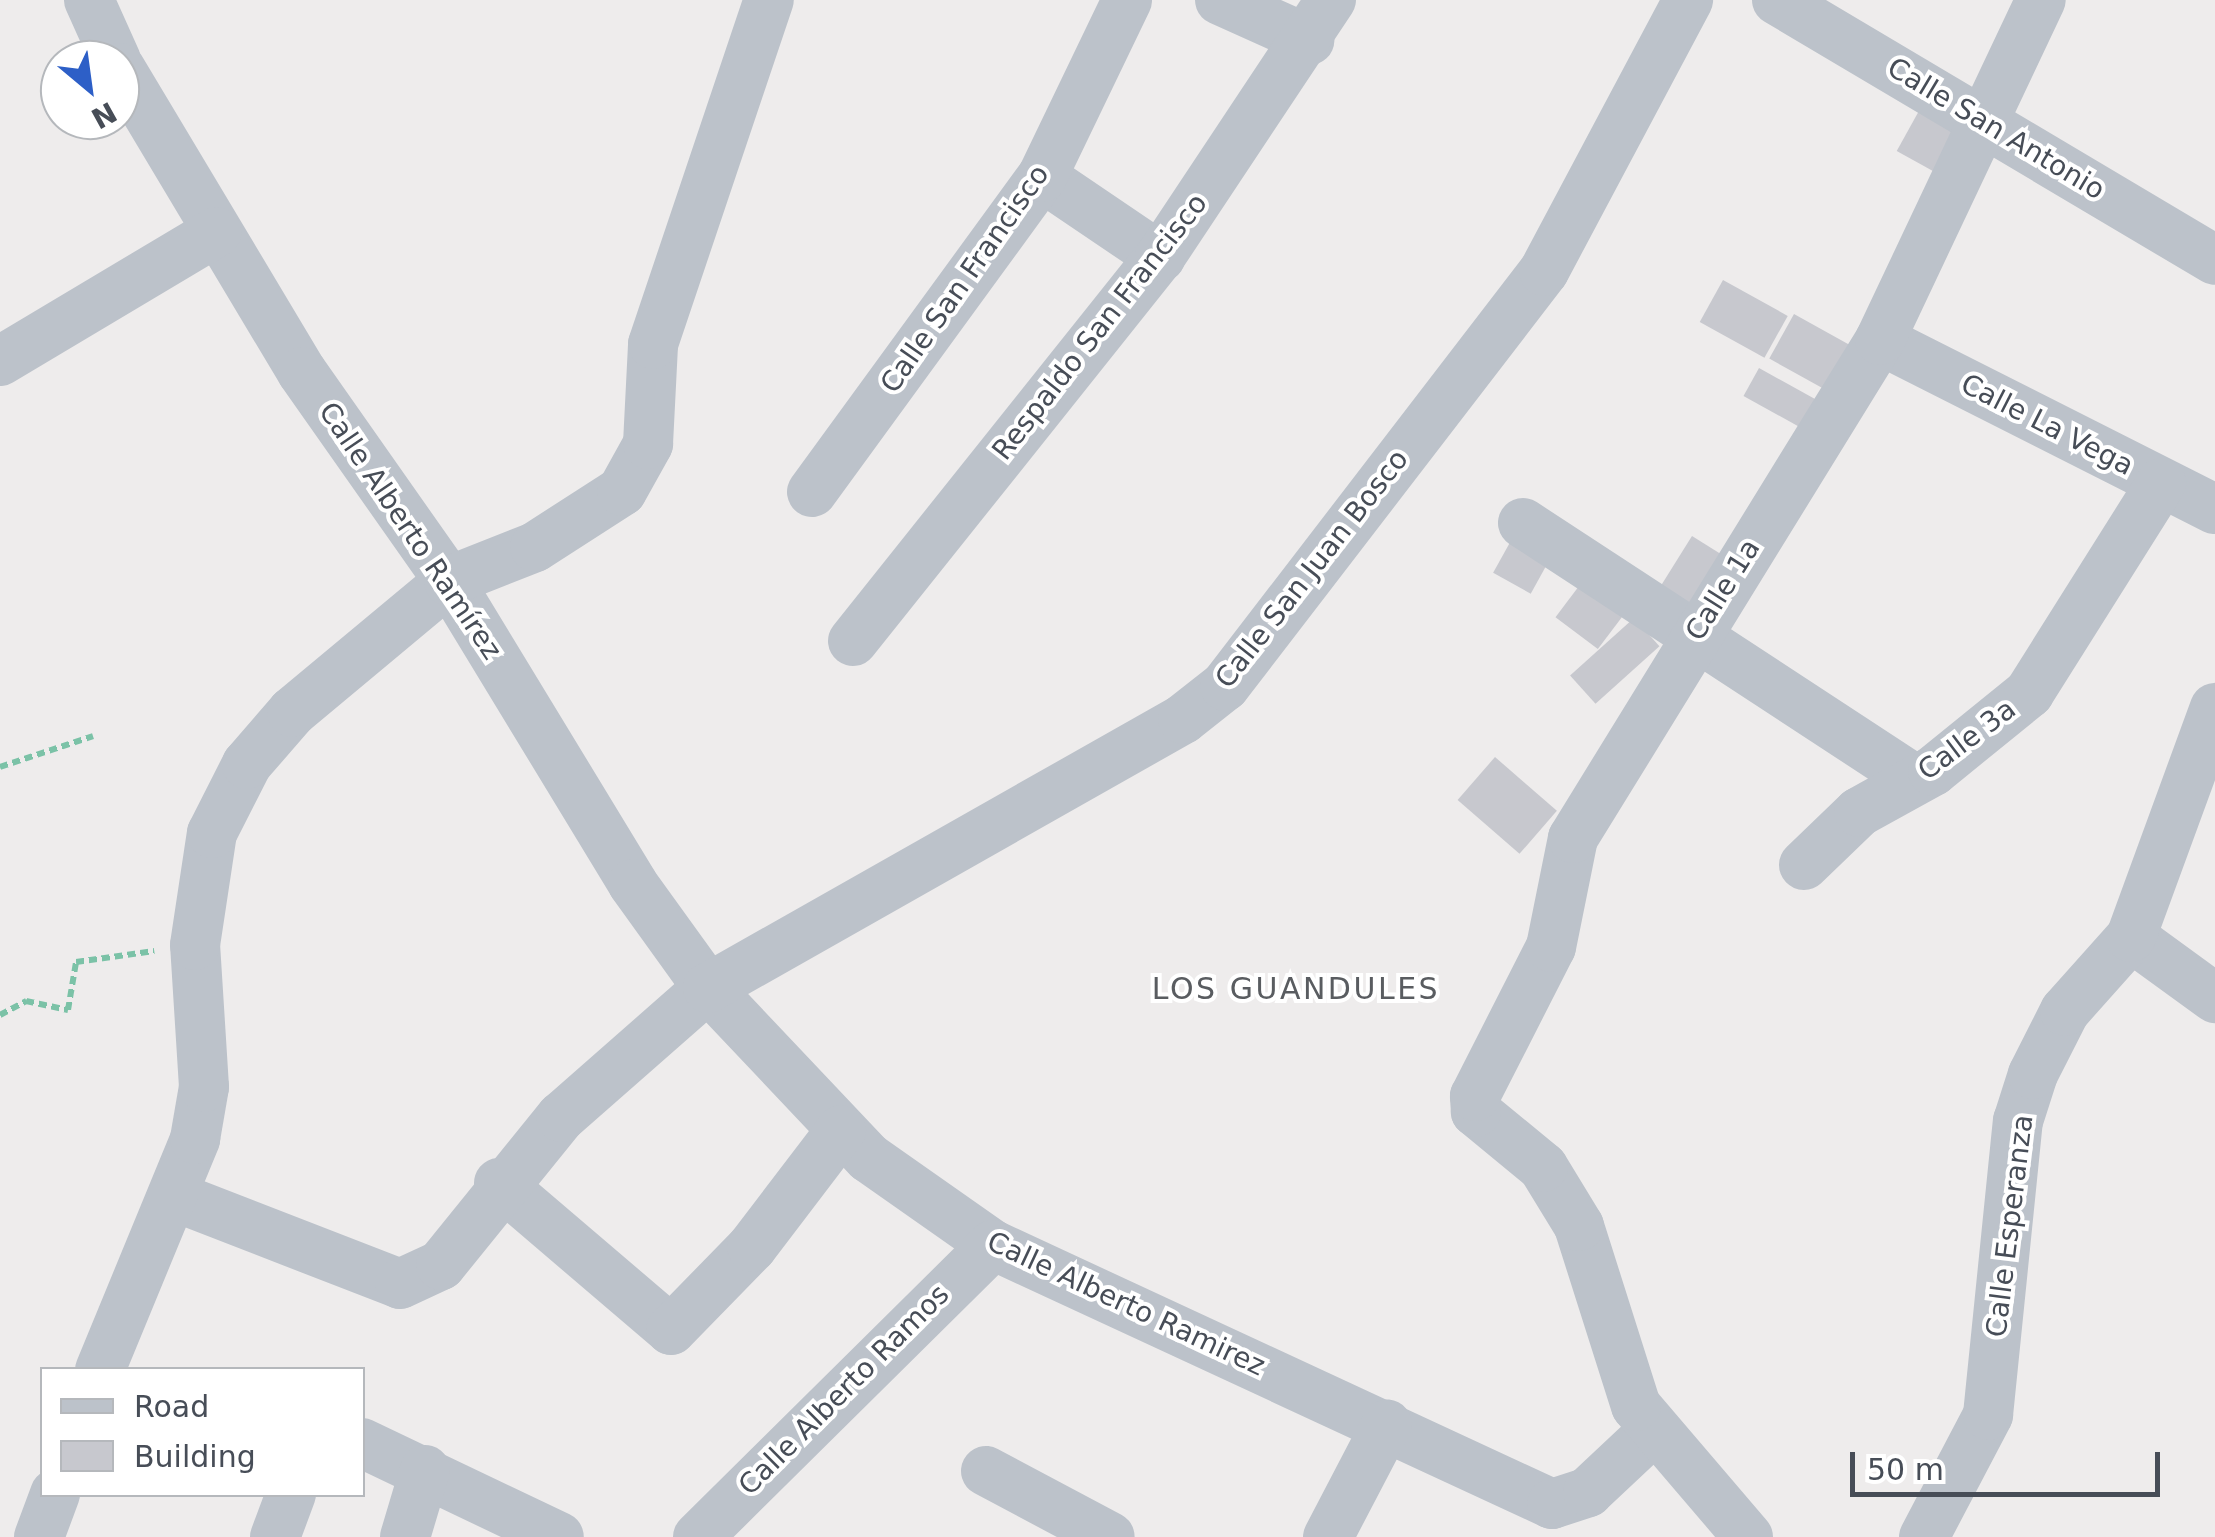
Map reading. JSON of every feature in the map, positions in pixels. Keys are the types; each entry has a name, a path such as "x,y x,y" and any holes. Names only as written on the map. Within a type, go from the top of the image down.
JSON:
{"street":[{"path":"89,0 107,40"},
{"path":"101,1367 176,1197 204,1087 195,944 212,833 247,764 292,712 449,581 535,547 622,492 648,444 653,344 769,0"},
{"name":"Calle San Francisco","path":"812,492 1042,177 1127,0"},
{"path":"1220,0 1320,20"},
{"name":"Calle San Juan Bosco","path":"176,1197 400,1284 441,1265 499,1183 708,988 1150,742 1224,686 1544,271 1688,0"},
{"name":"Calle San Antonio","path":"1776,0 2215,260"},
{"name":"Calle 1a","path":"1654,1430 1636,1406 1579,1226 1543,1167 1489,1128 1475,1096 1551,947 1573,838 1694,636 1880,340 1987,123 2041,0"},
{"name":"Respaldo San Francisco","path":"853,642 1160,257 1320,20"},
{"name":"Calle Alberto Ramírez","path":"140,102 216,232 449,581 633,884 708,988"},
{"path":"1042,177 1160,257"},
{"path":"0,361 216,232"},
{"name":"Calle La Vega","path":"1880,340 2215,509"},
{"name":"Calle 3a","path":"1804,865 1859,812 1916,780 2028,693 2160,483"},
{"path":"1523,523 1916,780"},
{"name":"Calle Esperanza","path":"1924,1537 1988,1415 2018,1120 2033,1074 2066,1011 2130,937 2212,724"},
{"path":"2130,937 2215,998"},
{"name":"Calle Alberto Ramirez","path":"708,988 840,1130 993,1246 1387,1424 1552,1504 1588,1492 1654,1430"},
{"path":"499,1183 671,1330 752,1247 840,1130"},
{"name":"Calle Alberto Ramos","path":"698,1537 993,1246"},
{"path":"1328,1537 1387,1424"},
{"path":"1654,1430 1748,1537"},
{"path":"365,1445 425,1470 559,1537"},
{"path":"405,1537 425,1470"},
{"path":"986,1471 1110,1537"},
{"path":"39,1537 53,1497"},
{"path":"275,1537 290,1497"}],"path":[{"path":"0,767 93,736"},
{"path":"0,1015 26,1001 68,1010 76,962 195,944"}],"building":[{"path":"1920,109 1960,131 1937,173 1897,151"},
{"path":"1723,280 1788,316 1764,358 1700,322"},
{"path":"1794,314 1856,348 1831,393 1769,359"},
{"path":"1759,368 1830,407 1814,435 1743,396"},
{"path":"1692,536 1734,562 1702,612 1661,586"},
{"path":"1513,537 1551,558 1531,594 1493,573"},
{"path":"1585,578 1627,610 1598,649 1556,617"},
{"path":"1634,618 1659,646 1596,704 1570,676"},
{"path":"1495,757 1557,811 1519,854 1458,800"}],"district":[{"name":"LOS GUANDULES","path":"1296,989"}]}
